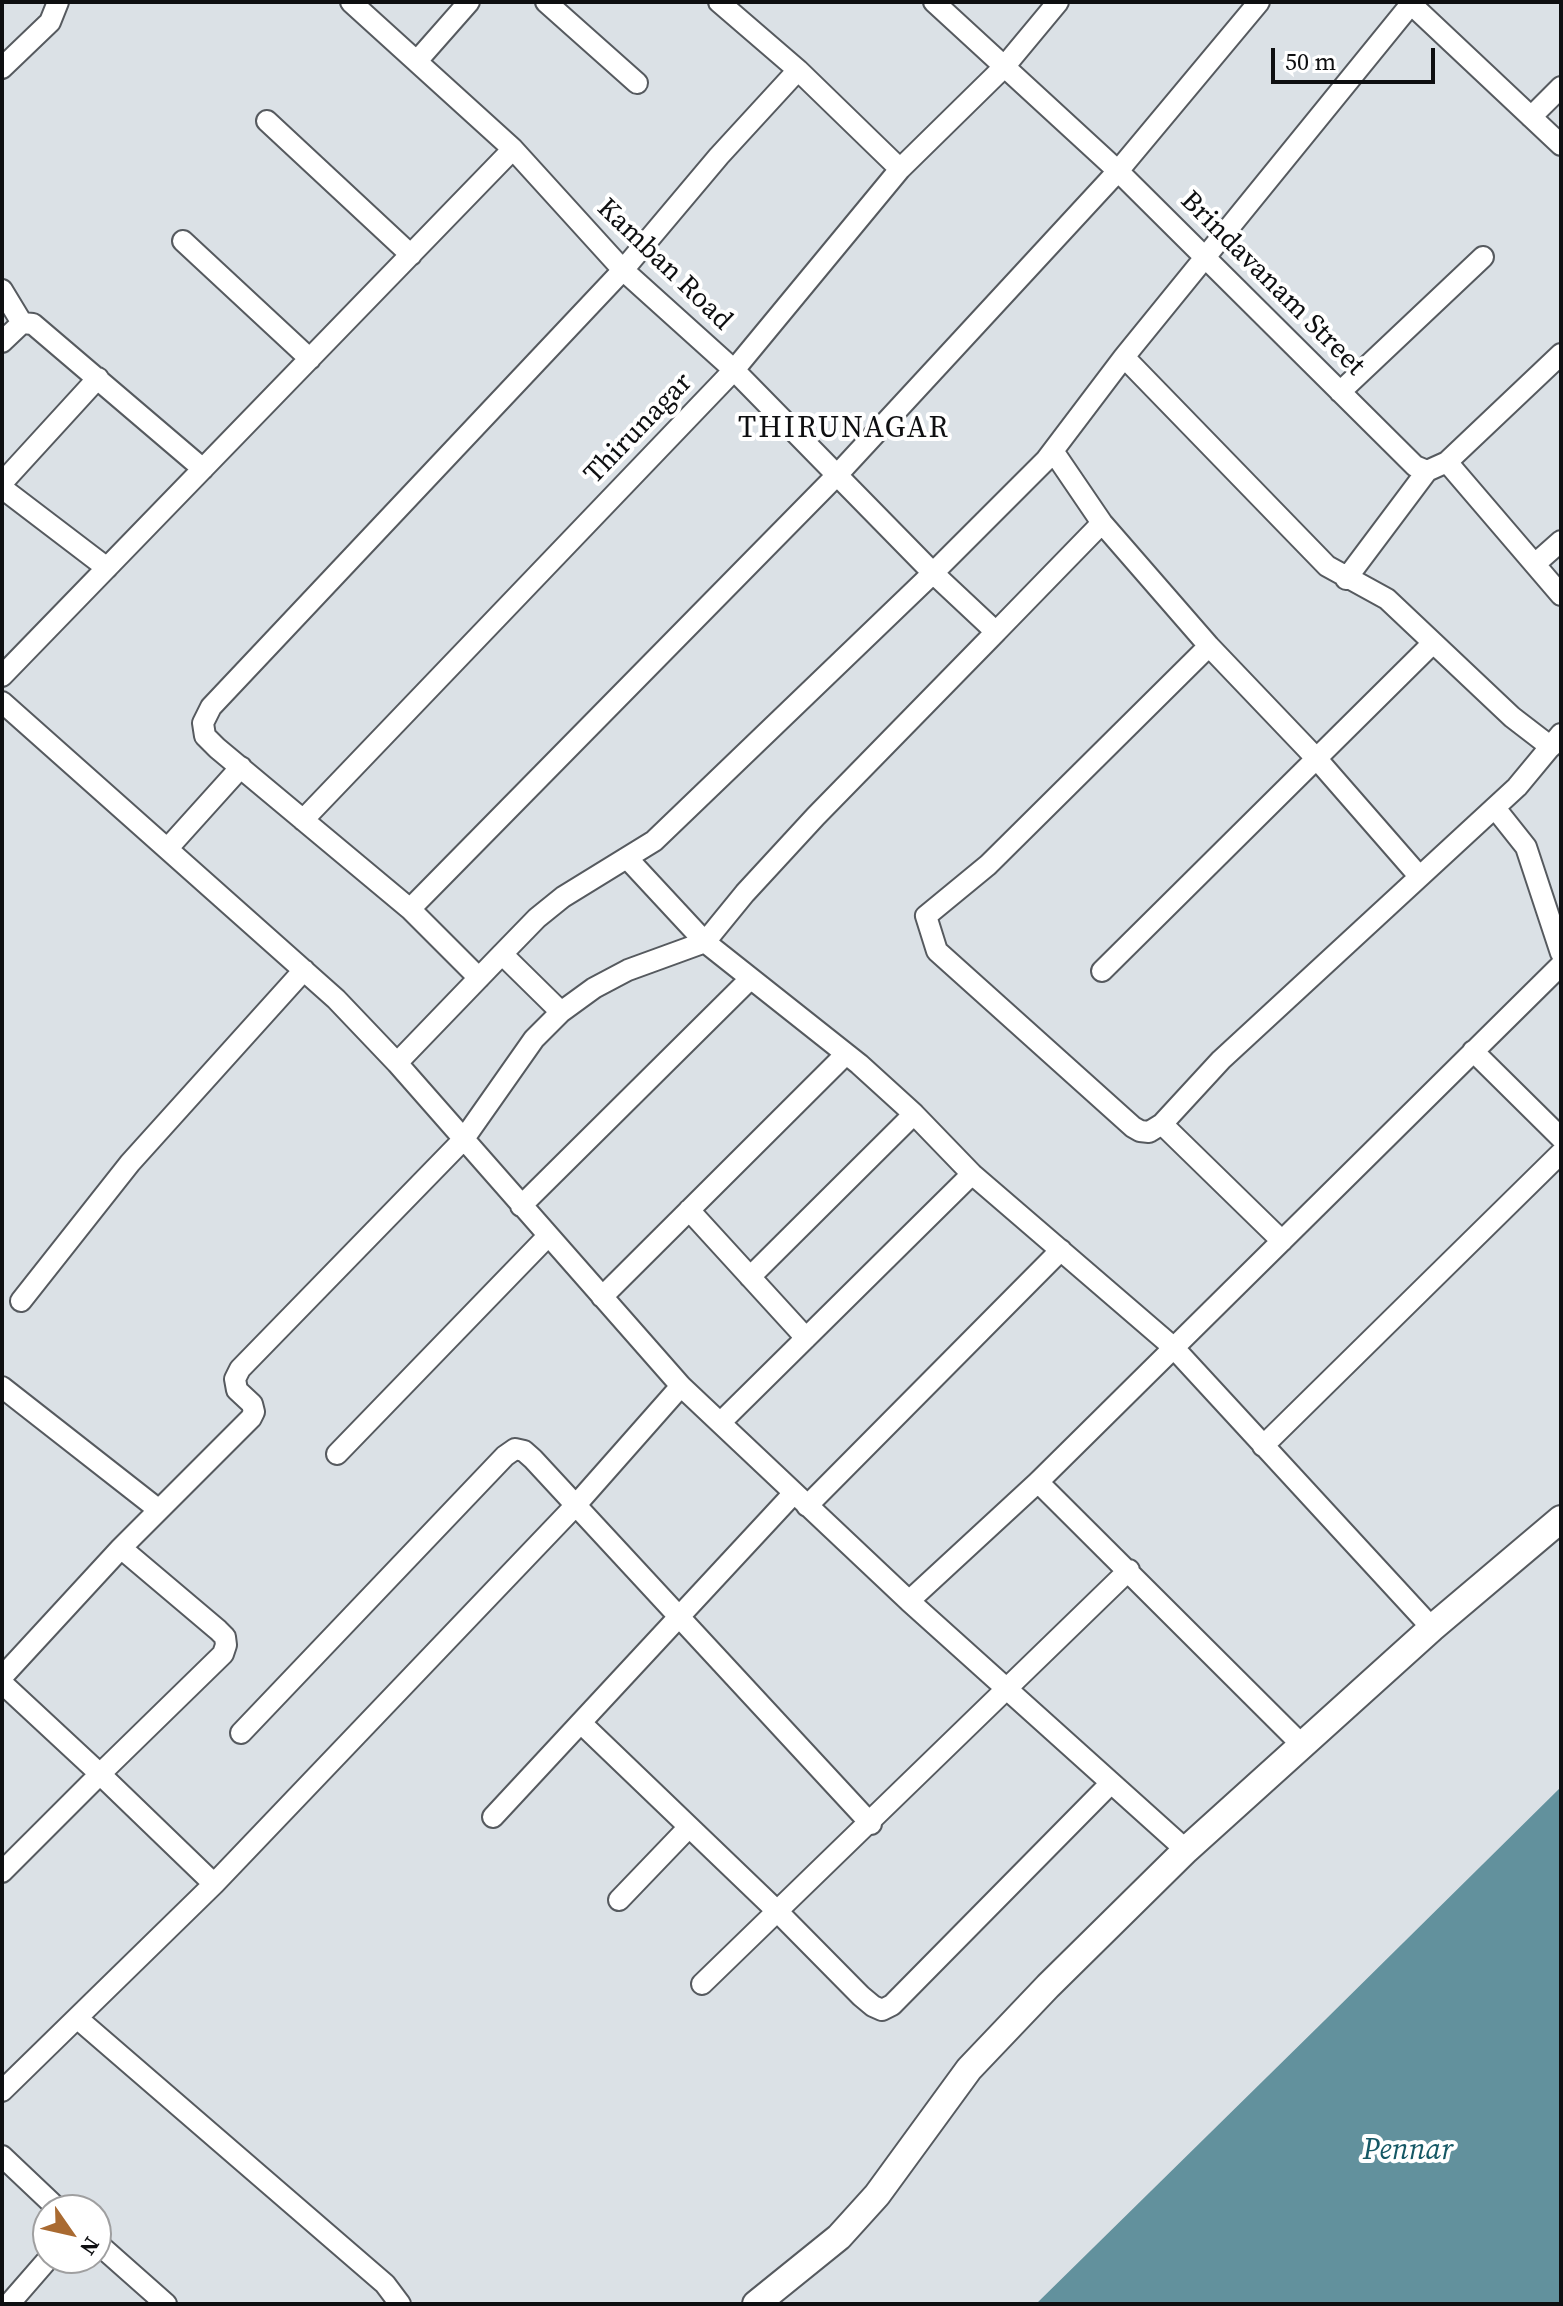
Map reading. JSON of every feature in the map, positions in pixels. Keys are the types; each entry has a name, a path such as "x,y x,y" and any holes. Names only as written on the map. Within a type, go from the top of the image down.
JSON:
{"main road":[{"path":"756,2304 839,2237 877,2195 969,2069 1186,1850 1432,1628 1561,1519"}],"street":[{"path":"2,68 50,22 58,2"},
{"name":"Kamban Road","path":"351,2 513,149 623,270 734,370 933,573 996,632"},
{"path":"417,61 469,2"},
{"path":"546,2 637,83"},
{"path":"719,2 798,70 900,169"},
{"name":"Brindavanam Street","path":"934,2 1118,171 1415,466 1427,471"},
{"name":"Thirunagar","path":"303,820 734,370 900,169 1004,67 1058,2"},
{"path":"410,909 838,474 1118,171 1259,2"},
{"path":"397,1063 537,918 563,897 654,841 933,573 1053,451 1124,357 1411,3 1561,145"},
{"path":"479,978 410,909 205,736 203,723 211,707 623,270 719,156 798,70"},
{"path":"1531,117 1561,87"},
{"path":"267,121 411,255"},
{"path":"2,676 513,149"},
{"path":"183,241 310,359"},
{"path":"1340,392 1483,257"},
{"path":"2,290 22,323"},
{"path":"2,342 22,323 33,324 203,469"},
{"path":"1346,579 1427,471 1447,462 1561,354"},
{"path":"1124,357 1327,566 1387,599 1512,717 1556,740 1517,787 1221,1060 1162,1124 1149,1132 1140,1131 937,951 926,916 988,865 1209,646"},
{"path":"98,378 2,485 107,568"},
{"path":"1053,451 1102,523 1209,646 1316,758 1419,876"},
{"path":"1447,462 1561,595"},
{"path":"214,1884 2,1680 121,1548 251,1418 254,1412 252,1404 237,1390 235,1379 240,1369 463,1140 534,1039 561,1012 594,988 628,970 705,942 806,827 1102,523"},
{"path":"1535,564 1561,541"},
{"path":"1102,971 1433,643"},
{"path":"2,702 336,999 397,1063 681,1386 909,1601 1186,1850"},
{"path":"168,848 241,767"},
{"path":"1495,808 1526,847 1561,953"},
{"path":"627,858 705,942 846,1054 914,1114 972,1174 1173,1347 1432,1628"},
{"path":"502,954 561,1012"},
{"path":"909,1601 1038,1482 1561,965"},
{"path":"21,1301 130,1163 304,970"},
{"path":"521,1206 749,980"},
{"path":"1473,1051 1561,1138"},
{"path":"602,1297 846,1054"},
{"path":"750,1277 914,1114"},
{"path":"1162,1124 1282,1241"},
{"path":"1263,1446 1561,1153"},
{"path":"721,1422 972,1174"},
{"path":"689,1210 806,1338"},
{"path":"337,1454 548,1236"},
{"path":"493,1817 679,1618 1061,1250"},
{"path":"2,2091 214,1884 575,1506 681,1386"},
{"path":"2,1387 159,1510"},
{"path":"241,1733 494,1467 515,1449 524,1451 533,1459 871,1824"},
{"path":"1038,1482 1301,1744"},
{"path":"2,1872 223,1654 225,1637 121,1548"},
{"path":"702,1984 871,1824 1129,1570"},
{"path":"581,1723 861,1996 882,2010 892,2005 1111,1783"},
{"path":"619,1900 689,1827"},
{"path":"77,2018 385,2284 400,2304"},
{"path":"2,2156 42,2194"},
{"path":"112,2256 166,2304"},
{"path":"9,2304 35,2274"}],"water":[{"name":"Pennar","path":"1561,1787 1561,2304 1036,2304 1325,2020"}],"district":[{"name":"THIRUNAGAR","path":"844,429"}]}
